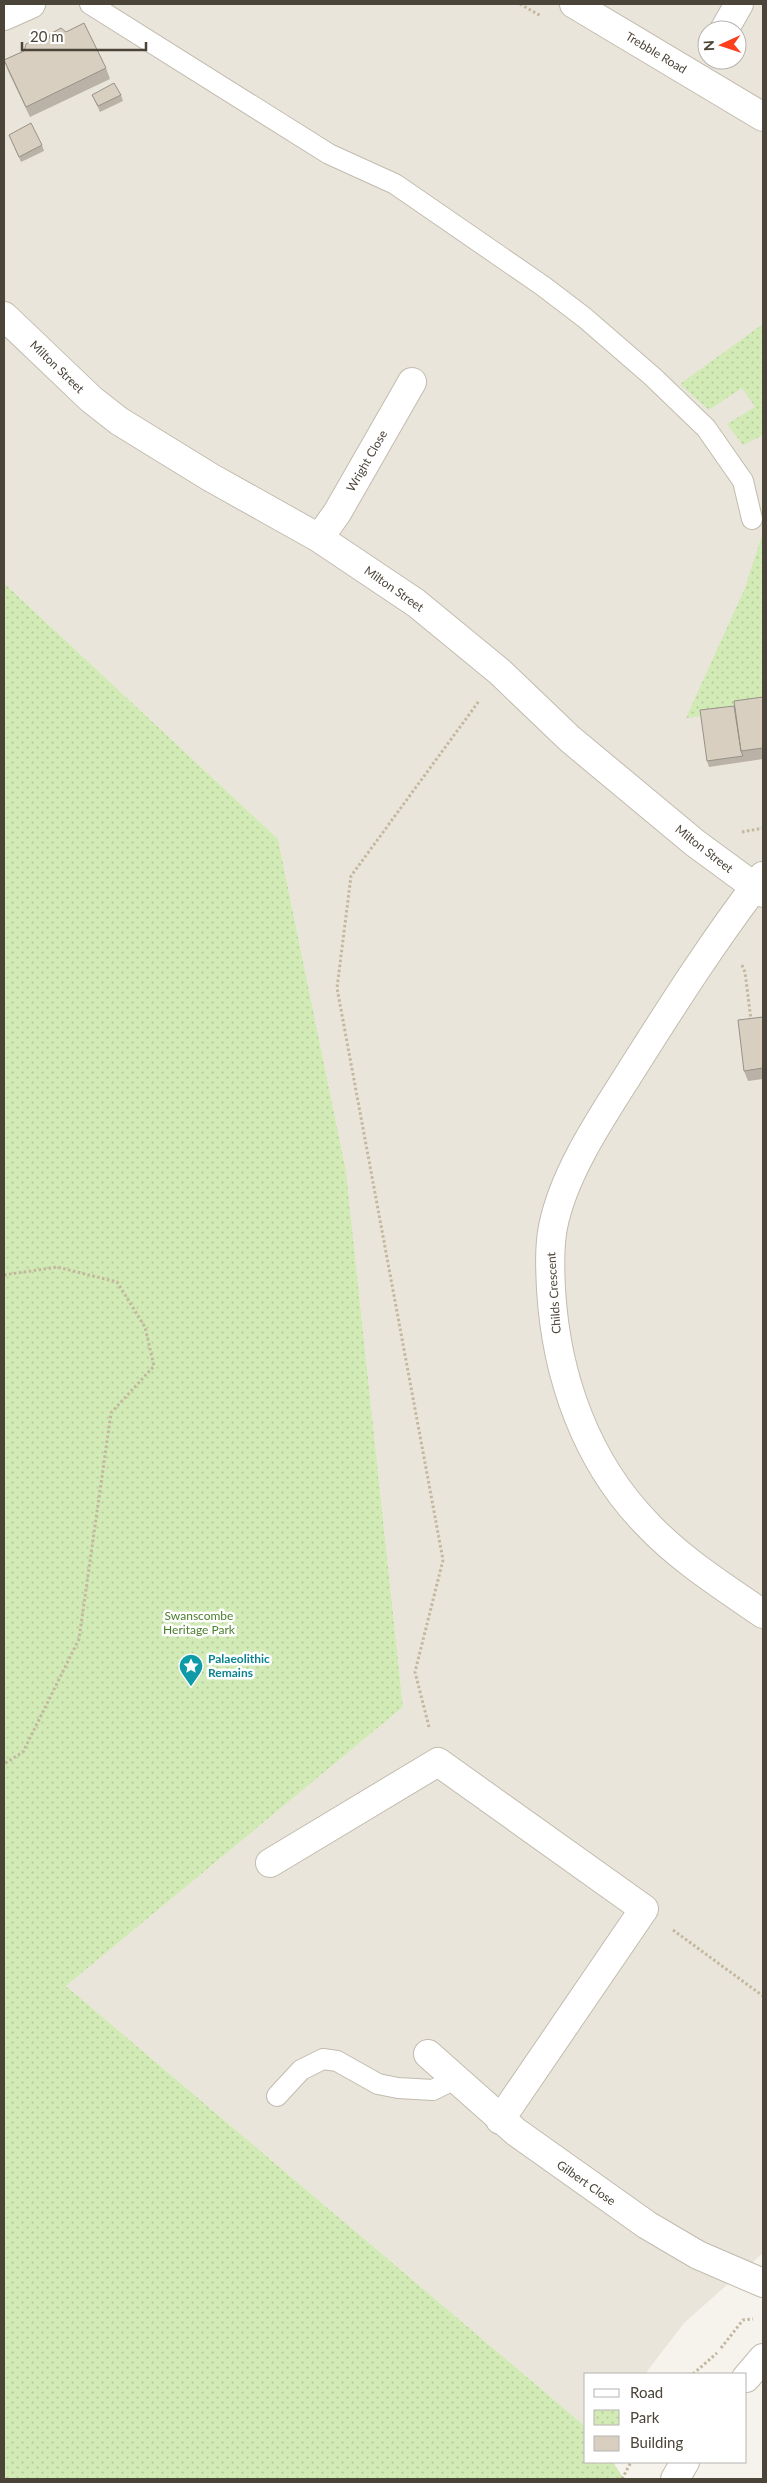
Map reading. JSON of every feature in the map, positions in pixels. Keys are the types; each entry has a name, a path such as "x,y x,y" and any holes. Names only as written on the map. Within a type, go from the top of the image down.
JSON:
{"street":[{"path":"4,16 31,4"},
{"name":"Trebble Road","path":"574,4 697,66"},
{"path":"730,20 739,4"},
{"name":"Trebble Road","path":"703,70 763,117"},
{"name":"Milton Street","path":"4,316 91,399 119,420 210,477 319,538 416,603 500,672 570,739 695,843 760,885"},
{"name":"Wright Close","path":"319,538 337,514 412,382"},
{"name":"Childs Crescent","path":"760,885 726,923 620,1090 572,1171 553,1227 550,1273 555,1329 566,1384 585,1433 614,1483 629,1505 664,1541 763,1614"},
{"path":"270,1863 438,1762 644,1909 500,2120"},
{"name":"Gilbert Close","path":"428,2054 500,2120 535,2147 655,2230 706,2259 763,2283"},
{"path":"747,2377 763,2358"},
{"path":"675,2479 684,2463"}],"lane":[{"path":"90,4 329,154 379,176 419,199 543,286 585,318 666,389 706,428 743,481 752,519"},
{"path":"277,2096 301,2070 323,2059 337,2061 378,2084 398,2088 429,2091 438,2089 455,2078"}],"path":[{"path":"438,1762 415,1672 443,1560 337,988 352,876 500,672"},
{"path":"740,962 746,972 751,1020"},
{"path":"4,1275 57,1267 117,1282 145,1327 154,1366 111,1413 80,1639 23,1752 4,1764"},
{"path":"644,1909 763,1996"},
{"path":"622,2479 630,2463"}],"shaded area":[{"path":"4,4 763,4 763,2253 684,2323 646,2373 584,2373 584,2425 66,1986 403,1707 346,1171 278,839 4,583"}],"green space":[{"path":"763,324 763,435 743,445 727,424 755,407 742,388 709,410 680,384"},
{"path":"763,532 763,708 686,718 745,588"},
{"name":"Swanscombe Heritage Park","path":"4,583 278,839 346,1171 403,1707 66,1986 584,2425 584,2463 614,2463 624,2479 4,2479"}],"building":[{"path":"84,23 106,68 26,107 4,60 24,51 26,44 36,39 41,43 49,39 50,34 61,28 66,32"},
{"path":"114,83 121,95 98,106 92,95"},
{"path":"31,123 42,145 19,157 9,135"},
{"path":"763,697 763,748 741,751 734,701"},
{"path":"734,706 743,756 707,761 700,710"},
{"path":"763,1017 763,1068 744,1071 738,1020"}],"place":[{"name":"Palaeolithic Remains","path":"191,1687"}]}
